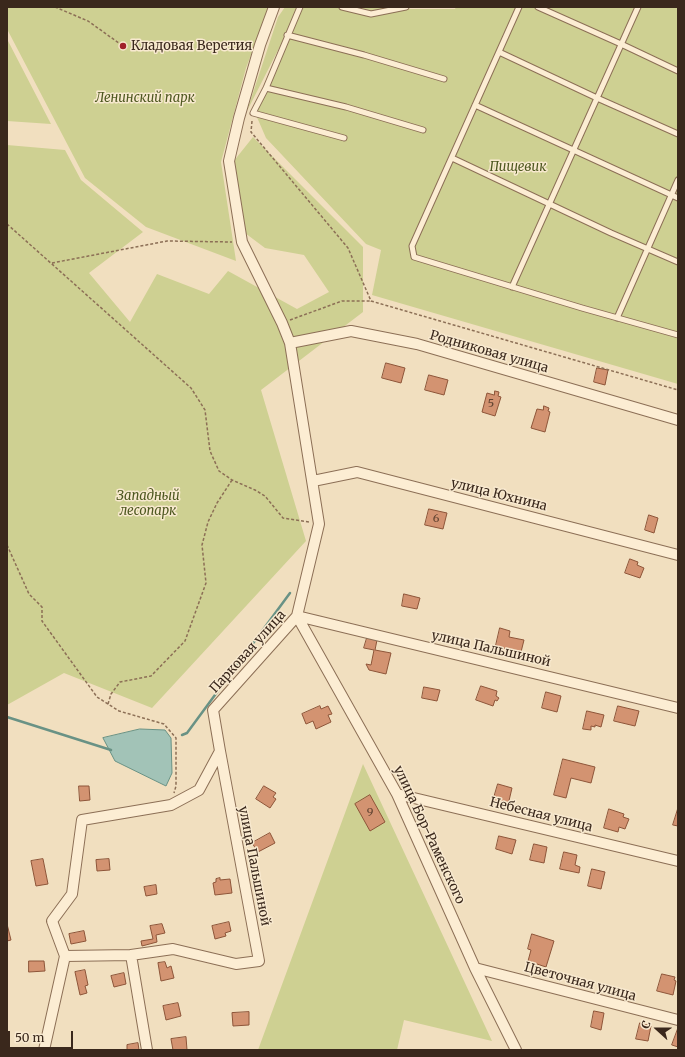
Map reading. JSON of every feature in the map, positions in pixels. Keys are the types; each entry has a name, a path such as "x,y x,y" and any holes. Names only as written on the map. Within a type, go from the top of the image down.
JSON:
{"street":[{"path":"274,7 258,52 239,118 229,162 242,242 282,323 290,343 313,481 319,524 297,616"},
{"name":"Родниковая улица","path":"290,343 351,331 417,344 678,420"},
{"name":"улица Юхнина","path":"313,481 357,472 678,555"},
{"name":"улица Пальшиной","path":"297,616 678,708"},
{"name":"Парковая улица","path":"220,751 213,710 297,616"},
{"name":"улица Бор-Раменского","path":"297,616 397,794 475,968 516,1050"},
{"path":"44,1050 65,956 52,921 72,894 82,820 171,805 198,790 220,751"},
{"name":"улица Пальшиной","path":"131,955 173,949 236,964 259,962 220,751"},
{"name":"Небесная улица","path":"397,794 678,862"},
{"path":"65,956 131,955 147,1050"},
{"name":"Цветочная улица","path":"475,968 678,1020"}],"lane":[{"path":"300,7 266,88 253,113 344,138"},
{"path":"342,7 371,14 406,7"},
{"path":"519,7 412,246 414,257 678,335"},
{"path":"538,7 678,71"},
{"path":"512,287 638,7"},
{"path":"288,35 364,55 444,79"},
{"path":"499,52 678,134"},
{"path":"266,88 346,108 423,130"},
{"path":"475,105 678,198"},
{"path":"452,158 549,204 678,262"},
{"path":"617,318 678,180"}],"path":[{"path":"55,7 88,21 123,46"},
{"path":"253,113 251,132 348,248 371,301"},
{"path":"7,224 191,388 205,410 210,451 219,471 232,480 265,496 283,518 319,524"},
{"path":"52,263 167,241 242,242"},
{"path":"282,323 342,301 371,301 678,390"},
{"path":"108,704 111,694 120,682 151,676 185,642 206,583 202,545 208,522 217,502 232,480"},
{"path":"7,544 29,594 42,607 42,622 97,697 118,711 164,724 176,738 176,786"}],"green space":[{"name":"Ленинский парк","path":"7,7 269,7 246,68 221,162 236,261 146,227 85,178 7,29"},
{"path":"285,7 300,7 247,111 278,17"},
{"name":"Пищевик","path":"303,7 455,9 456,7 678,7 678,384 372,295 381,250 366,244 266,138 253,108"},
{"path":"7,39 51,124 7,121"},
{"name":"Западный лесопарк","path":"253,137 363,247 363,312 261,390 306,541 152,708 64,673 7,705 7,145 65,150 81,180 143,232 89,273 130,322 157,274 209,294 228,271 297,309 329,292 304,255 265,248 245,233 233,162"},
{"path":"363,764 492,1041 404,1020 397,1050 258,1050"}],"water":[{"path":"140,729 165,730 171,738 172,773 166,786 115,761 103,738"}],"building":[{"path":"386,363 405,368 401,383 382,378"},
{"path":"597,368 608,370 605,385 594,382"},
{"path":"429,375 448,380 444,395 425,390"},
{"path":"495,391 499,392 498,396 501,397 495,416 482,412 487,393 494,395"},
{"path":"544,406 549,408 548,411 550,412 545,432 531,428 537,409 543,410"},
{"path":"429,509 447,513 443,529 425,525"},
{"path":"649,515 658,518 654,533 645,530"},
{"path":"630,559 638,562 637,565 644,568 640,578 625,573"},
{"path":"404,594 420,598 417,609 402,606"},
{"path":"500,628 510,631 509,637 524,640 521,652 503,648 501,655 494,654"},
{"path":"367,638 377,640 375,650 391,653 386,674 369,670 366,664 371,665 374,650 364,648"},
{"path":"481,686 497,691 496,696 499,698 497,701 495,700 493,706 476,700"},
{"path":"424,687 440,690 437,701 422,698"},
{"path":"546,692 561,696 557,712 542,708"},
{"path":"320,706 321,709 328,706 332,714 328,715 331,722 316,729 313,721 306,724 302,714"},
{"path":"618,706 639,711 635,726 614,721"},
{"path":"587,711 604,715 601,727 595,725 595,727 591,726 591,730 583,729"},
{"path":"563,759 595,767 591,783 571,778 566,798 554,795"},
{"path":"498,784 512,788 508,805 493,801"},
{"path":"79,786 89,786 90,800 80,801"},
{"path":"264,786 276,793 273,797 276,799 270,808 256,799"},
{"path":"370,795 385,822 370,831 355,804"},
{"path":"678,808 678,826 673,825"},
{"path":"609,809 624,814 623,817 629,819 625,829 619,827 618,832 604,828"},
{"path":"270,833 275,843 258,852 252,843"},
{"path":"499,836 516,840 512,854 496,849"},
{"path":"534,844 547,847 544,863 530,860"},
{"path":"564,852 577,855 575,865 580,867 579,873 560,869"},
{"path":"43,859 48,884 36,886 31,861"},
{"path":"109,859 110,870 97,871 96,860"},
{"path":"592,869 605,872 601,889 588,886"},
{"path":"220,878 220,880 230,879 232,893 215,895 213,883 216,882 216,879"},
{"path":"156,885 157,894 146,896 144,887"},
{"path":"229,922 231,931 225,933 226,936 215,939 212,926"},
{"path":"7,924 11,940 7,941"},
{"path":"162,924 165,933 156,935 157,942 142,946 141,941 153,939 150,926"},
{"path":"84,931 86,941 71,944 69,934"},
{"path":"532,934 554,941 546,967 528,961 531,950 528,949"},
{"path":"29,961 44,961 45,971 29,972"},
{"path":"165,962 167,968 171,966 174,978 161,981 158,963"},
{"path":"85,970 88,985 85,986 87,993 80,995 75,972"},
{"path":"124,973 126,984 114,987 111,976"},
{"path":"662,974 675,977 674,980 676,981 673,995 657,991"},
{"path":"178,1003 181,1016 166,1020 163,1006"},
{"path":"594,1011 604,1013 601,1030 591,1027"},
{"path":"249,1012 249,1025 233,1026 232,1013"},
{"path":"640,1023 651,1026 648,1041 636,1039"},
{"path":"678,1028 678,1047 672,1045"},
{"path":"186,1037 187,1050 173,1050 171,1039"},
{"path":"138,1043 139,1050 127,1050 127,1045"}],"waterway":[{"path":"182,735 187,733 290,593"},
{"path":"7,717 111,750"}],"place":[{"name":"Кладовая Веретия","path":"123,46"}]}
